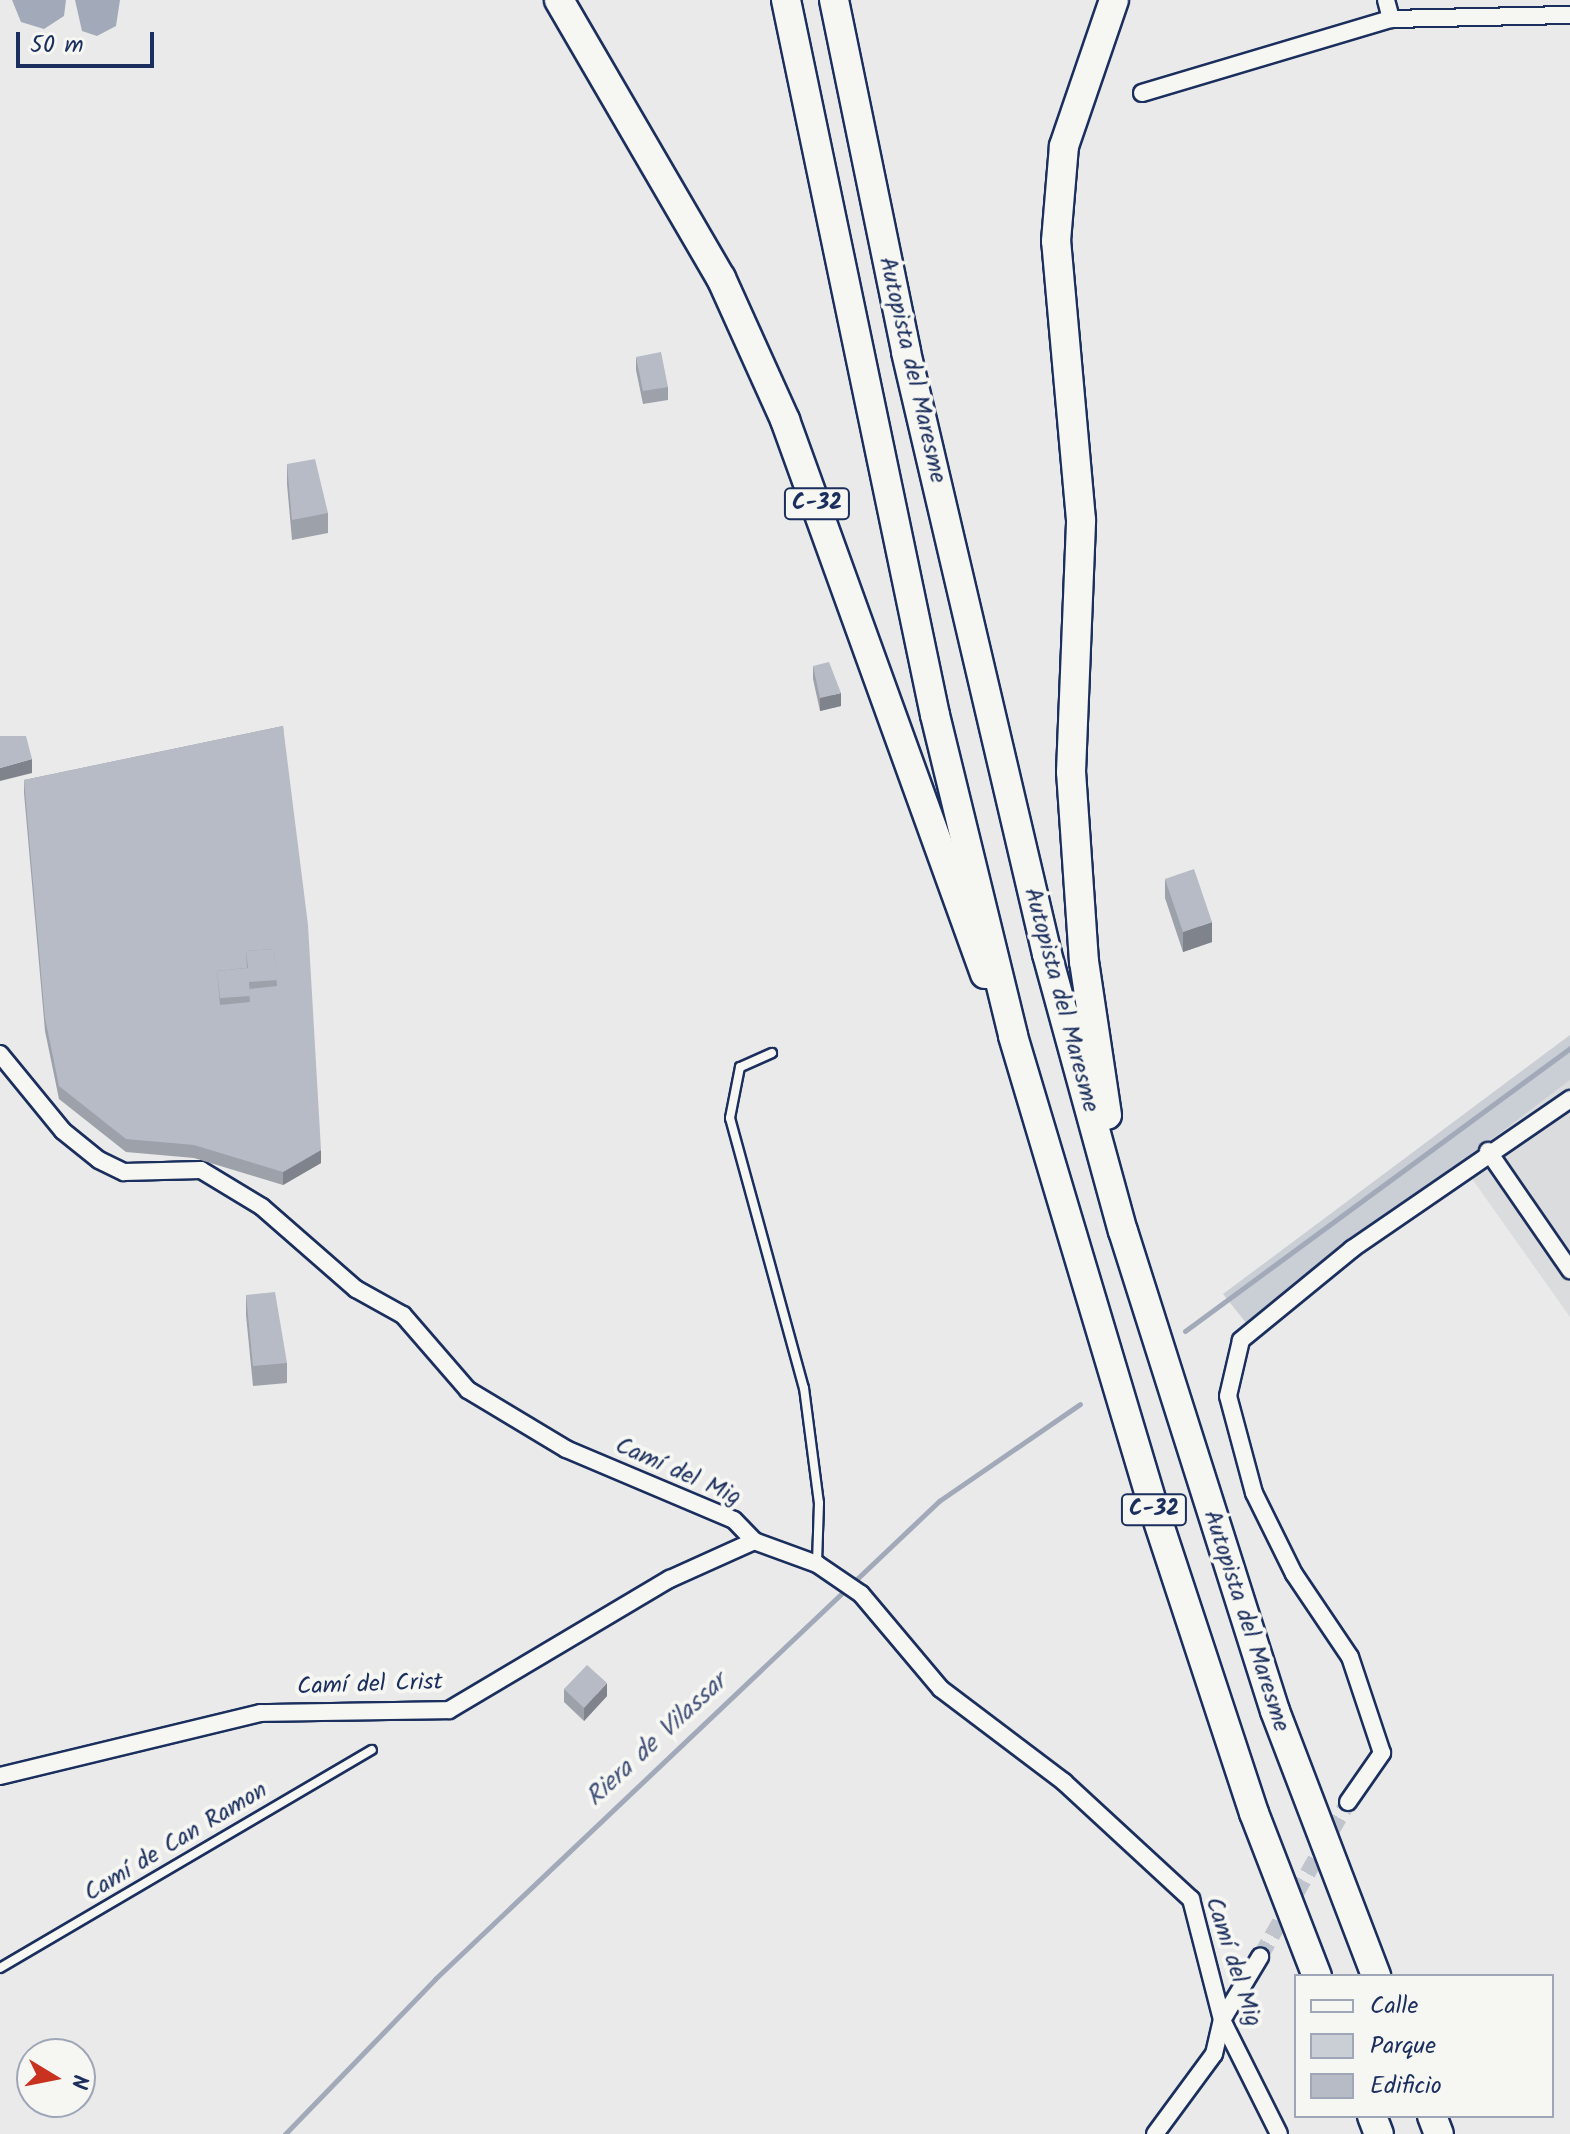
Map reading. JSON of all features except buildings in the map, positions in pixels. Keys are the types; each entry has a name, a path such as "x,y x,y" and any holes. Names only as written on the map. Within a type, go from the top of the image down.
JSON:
{"highway":[{"name":"C-32","path":"559,0 721,278 779,405 891,698 963,925 1013,1036"},
{"name":"Autopista del Maresme","path":"786,0 935,715 1013,1036 1164,1540 1254,1813 1316,1974"},
{"name":"Autopista del Maresme","path":"834,0 906,352 1022,846 1123,1231 1275,1711 1375,1974"},
{"path":"1114,0 1064,146 1056,241 1081,520 1071,772 1084,962 1123,1231"}],"street":[{"path":"1386,0 1391,19"},
{"path":"1142,93 1391,19 1568,10"},
{"name":"Camí del Mig","path":"0,1054 63,1131 99,1160 124,1172 201,1170 262,1207 356,1289 403,1315 468,1390 566,1449 734,1520 754,1541 817,1564 861,1594 941,1689 1064,1782 1191,1899 1222,2020 1279,2134"},
{"path":"1348,1802 1382,1753 1350,1657 1294,1574 1254,1493 1228,1396 1241,1340 1488,1151 1570,1099"},
{"path":"1488,1151 1570,1270"},
{"name":"Camí del Crist","path":"0,1776 261,1713 449,1710 670,1579 754,1541"},
{"path":"1155,2134 1214,2054 1222,2020 1260,1957"}],"lane":[{"path":"772,1053 740,1067 730,1118 804,1388 819,1503 817,1564"},
{"name":"Camí de Can Ramon","path":"0,1968 372,1750"}],"shaded area":[{"path":"1570,1080 1570,1317 1458,1159"}],"green space":[{"path":"1570,1035 1570,1080 1247,1324 1223,1294"}],"water":[{"path":"12,0 66,0 64,16 44,29 21,22"},
{"path":"75,0 120,0 116,26 97,36 82,31"}],"waterway":[{"path":"1185,1331 1570,1048"},
{"name":"Riera de Vilassar","path":"285,2134 435,1979 939,1501 1080,1404"}],"tunnel":[{"path":"1260,1957 1348,1802"}]}
